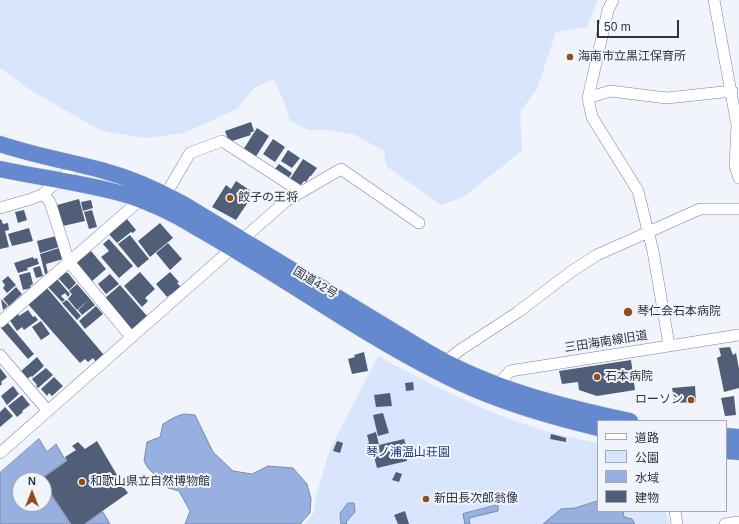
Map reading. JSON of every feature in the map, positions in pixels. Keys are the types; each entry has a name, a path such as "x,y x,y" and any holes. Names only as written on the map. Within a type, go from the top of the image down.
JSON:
{"highway":[{"name":"国道42号","path":"0,144 78,164 131,180 166,194 186,205 237,244 352,323 396,349 443,367 493,389 537,412 597,428"},
{"name":"国道42号","path":"0,169 98,188 140,200 237,244"},
{"name":"国道42号","path":"493,389 626,420"},
{"path":"727,436 739,437"},
{"path":"727,451 739,452"}],"street":[{"path":"613,0 608,10 588,98 592,117 638,190 654,251 669,345"},
{"path":"714,0 723,53 732,91 737,125 735,166 739,178"},
{"path":"588,98 610,91 667,98 732,91"},
{"path":"166,194 190,153 222,141 301,192"},
{"path":"0,208 43,194 78,164"},
{"path":"0,453 286,201 341,169 419,223"},
{"path":"43,194 50,202 69,262 131,337"},
{"path":"0,322 140,200"},
{"path":"443,367 460,350 518,312 572,271 597,255 700,209 739,208"},
{"name":"三田海南線旧道","path":"493,389 510,371 739,335"},
{"path":"0,355 48,411"},
{"path":"675,512 677,524"},
{"path":"725,524 739,522"}],"green space":[{"path":"0,0 598,0 587,27 556,32 537,89 520,112 522,150 463,197 441,205 386,166 384,151 355,135 331,130 308,130 290,121 283,99 273,79 254,88 237,109 184,133 146,138 102,131 33,92 0,68"},
{"name":"琴ノ浦温山荘園","path":"378,356 475,405 495,413 544,430 597,443 597,512 666,512 669,524 304,524 313,514 316,496 330,449"}],"water":[{"path":"184,414 195,415 213,452 233,471 252,474 268,466 293,468 307,484 311,499 310,513 300,524 185,524 190,511 179,491 168,488 148,468 144,461 147,442 160,437 163,424"},
{"path":"39,439 47,452 56,444 66,461 50,472 12,472 12,512 52,512 52,496 70,524 0,524 0,473"},
{"path":"597,501 597,512 623,512 624,517 632,519 635,524 543,524 561,509 575,508"},
{"path":"348,503 354,503 355,512 346,522 347,524 341,524 340,514"},
{"path":"498,505 498,511 469,518 470,524 465,524 463,514"},
{"path":"103,512 110,524 85,524"}],"building":[{"path":"251,122 254,131 250,133 251,135 229,142 225,131"},
{"path":"257,128 269,136 255,158 243,150"},
{"path":"273,139 285,147 275,162 263,154"},
{"path":"288,150 300,158 292,168 281,161"},
{"path":"303,159 317,168 306,182 304,181 300,186 290,179"},
{"path":"279,164 292,173 288,179 274,170"},
{"path":"236,181 254,193 236,220 212,207 226,185 231,189"},
{"path":"79,199 85,221 63,226 57,205"},
{"path":"91,200 93,208 83,211 81,202"},
{"path":"24,210 27,220 18,223 15,212"},
{"path":"92,210 97,227 89,229 84,212"},
{"path":"1,219 3,224 8,223 9,230 5,231 9,247 0,249 0,220"},
{"path":"127,219 136,230 117,243 109,234"},
{"path":"160,223 173,238 150,257 138,241"},
{"path":"29,228 33,241 12,246 8,234"},
{"path":"130,235 149,259 138,268 118,244"},
{"path":"56,236 59,247 40,253 37,241"},
{"path":"109,239 133,266 119,278 101,257 109,251 103,244"},
{"path":"168,243 182,259 170,270 156,253"},
{"path":"59,248 63,259 46,264 48,274 45,274 40,254"},
{"path":"91,251 106,269 90,283 74,265"},
{"path":"33,257 34,259 37,258 39,264 18,273 14,263"},
{"path":"40,266 43,276 36,278 33,268"},
{"path":"30,272 33,284 30,286 31,288 23,290 19,275"},
{"path":"65,272 68,273 76,283 69,290 58,278"},
{"path":"140,272 155,289 145,298 148,301 142,307 124,286"},
{"path":"170,272 179,282 177,283 181,287 167,297 156,284"},
{"path":"110,274 119,284 106,294 98,284"},
{"path":"8,276 16,285 7,293 3,288 5,285 2,281"},
{"path":"57,279 70,294 68,297 65,293 61,296 65,300 62,302 48,287"},
{"path":"77,284 90,299 77,310 68,299 72,294 69,291"},
{"path":"120,285 147,316 131,330 104,299"},
{"path":"16,287 22,294 9,306 3,299"},
{"path":"47,288 104,355 96,362 93,358 88,362 85,359 80,363 28,304"},
{"path":"1,299 8,306 3,310"},
{"path":"90,299 95,305 82,315 78,310"},
{"path":"67,300 81,316 77,320 62,303"},
{"path":"96,306 103,314 85,329 79,321"},
{"path":"28,310 33,317 35,316 38,320 24,330 22,327 17,331 9,319 18,313 19,316"},
{"path":"41,321 50,334 41,340 32,327"},
{"path":"8,323 34,354 28,359 1,328"},
{"path":"730,347 733,355 736,353 739,369 739,388 724,392 717,358 721,356 719,348"},
{"path":"364,352 368,371 352,374 348,359 355,357 354,355"},
{"path":"37,357 44,366 32,377 31,376 27,379 20,372"},
{"name":"石本病院","path":"631,360 635,390 597,396 579,390 578,382 562,384 559,371"},
{"path":"0,368 7,377 1,382 2,384 0,386"},
{"path":"46,368 53,375 38,388 32,379"},
{"path":"54,377 63,386 52,396 49,393 47,396 41,389"},
{"path":"413,382 414,390 406,391 405,383"},
{"path":"13,386 19,394 7,405 1,396"},
{"path":"695,386 696,402 675,403 672,388"},
{"path":"390,393 392,406 376,407 374,395"},
{"path":"22,395 30,405 17,417 8,406"},
{"path":"734,396 736,415 725,416 721,398"},
{"path":"5,407 13,416 0,427 0,412"},
{"path":"383,413 389,433 378,436 373,415"},
{"path":"376,432 379,445 404,439 406,445 410,444 412,453 408,454 409,456 406,457 407,461 377,468 372,449 370,447 368,448 367,444 369,443 367,435"},
{"path":"551,434 566,438 566,442 550,439"},
{"name":"和歌山県立自然博物館","path":"97,441 117,475 115,476 128,493 84,524 71,524 52,495 51,472 67,461 65,457 76,450 72,446 78,442 85,449"},
{"path":"337,441 343,443 340,453 333,451"},
{"path":"396,472 402,474 399,482 392,480"},
{"path":"405,511 409,524 398,524 394,515"}],"place":[{"name":"海南市立黒江保育所","path":"570,57"},
{"name":"餃子の王将","path":"230,198"},
{"name":"琴仁会石本病院","path":"628,312"},
{"name":"石本病院","path":"597,377"},
{"name":"ローソン","path":"691,400"},
{"name":"和歌山県立自然博物館","path":"82,482"},
{"name":"新田長次郎翁像","path":"426,499"}]}
